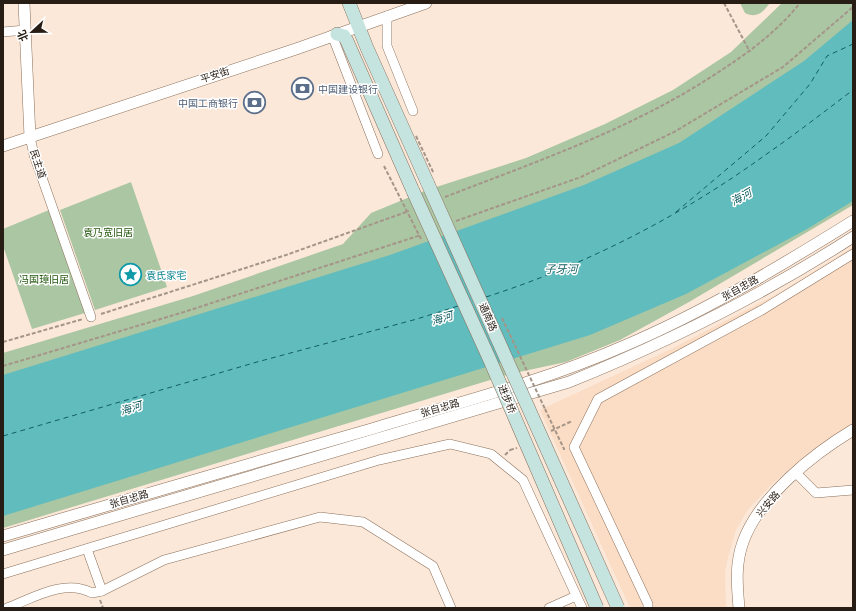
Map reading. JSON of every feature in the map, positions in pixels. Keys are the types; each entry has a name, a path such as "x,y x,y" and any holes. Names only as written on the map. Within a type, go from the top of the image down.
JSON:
{"main road":[{"name":"通南路","path":"349,3 428,184 618,608"},
{"name":"进步桥","path":"335,34 344,36 347,41 489,358 598,608"}],"street":[{"name":"民主道","path":"24,3 30,137 34,155 91,317"},
{"name":"平安街","path":"3,146 426,3"},
{"path":"386,16 387,46 413,111"},
{"path":"3,32 25,30"},
{"path":"335,34 378,154"},
{"name":"张自忠路","path":"3,536 452,405 568,369 625,346 735,292 853,221"},
{"name":"张自忠路","path":"3,550 569,382 636,354 741,303 853,237"},
{"path":"648,608 648,604 574,446 598,399 762,310 853,254"},
{"name":"兴安路","path":"739,608 736,578 743,541 760,512 774,495 796,473 828,446 853,430"},
{"path":"3,574 379,460 450,444 491,454 523,480 582,608"},
{"path":"796,473 816,493 853,490"},
{"path":"7,608 60,588 74,587 84,589 92,593 102,591 164,560 320,518 363,522 433,566 451,608"},
{"path":"87,549 102,591"},
{"path":"549,608 576,596"}],"path":[{"path":"724,3 750,52"},
{"path":"545,409 564,449 574,446"}],"shaded area":[{"path":"853,247 853,424 818,446 771,485 747,511 736,530 728,557 725,572 726,608 630,608 540,410 671,349 777,294"}],"green space":[{"path":"740,3 770,3 759,14 749,15 745,13"},
{"name":"子牙河","path":"782,3 853,3 853,205 689,302 620,340 566,362 510,374 3,528 3,353 193,296 343,244 371,213 427,190 526,158 605,124 673,90 731,52"},
{"name":"袁乃宽旧居","path":"131,182 167,287 95,310 60,210"},
{"name":"冯国璋旧居","path":"49,210 85,313 32,329 3,246 3,229"}],"water":[{"name":"子牙河","path":"853,20 853,201 807,229 686,294 590,335 3,516 3,375 390,255 584,185 679,143 804,61"}],"ferry route":[{"path":"676,212 766,136 810,84 827,56 853,44"},
{"path":"486,297 560,270 597,254 668,217 736,176 790,138 853,90"},
{"path":"3,436 257,362 417,319 458,306"}],"place":[{"name":"中国建设银行","path":"303,89"},
{"name":"中国工商银行","path":"254,103"},
{"name":"袁氏家宅","path":"130,275"}],"water label":[{"name":"海河","path":"741,197"},
{"name":"海河","path":"442,318"},
{"name":"海河","path":"131,408"}]}
